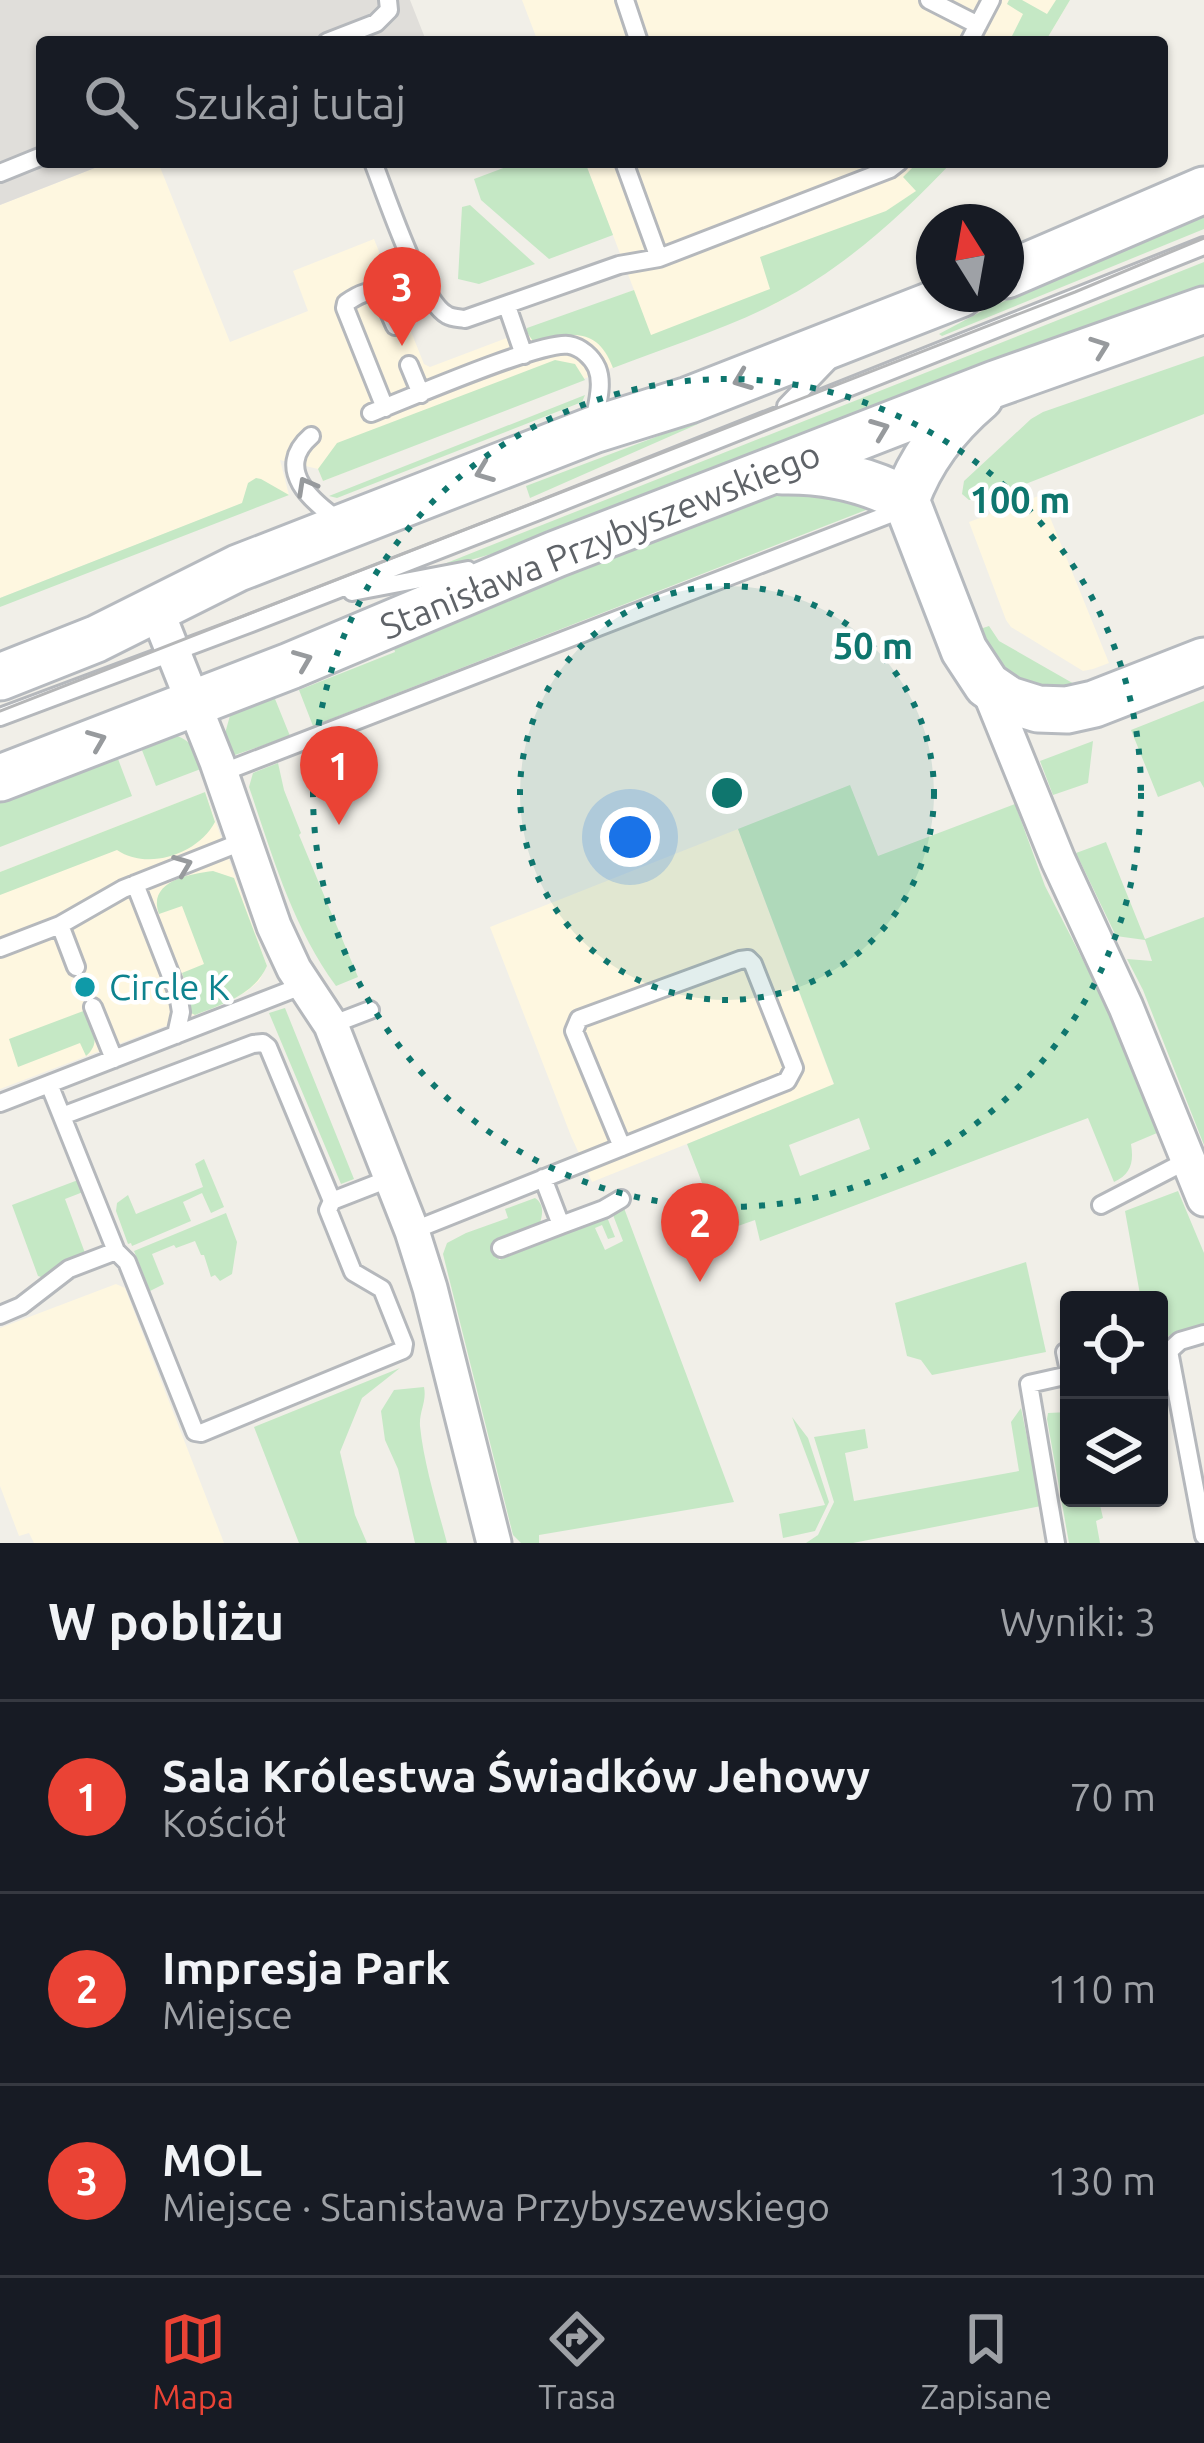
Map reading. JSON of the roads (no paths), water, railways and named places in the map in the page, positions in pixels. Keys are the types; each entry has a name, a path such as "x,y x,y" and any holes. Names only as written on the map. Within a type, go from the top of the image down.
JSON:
{"main road":[{"path":"1024,267 1203,189"},
{"name":"Stanisława Przybyszewskiego","path":"0,778 290,666 556,554 995,384 1204,310"},
{"path":"0,677 96,639 226,573 916,311"},
{"path":"908,503 933,446 995,384"},
{"path":"770,471 856,478 908,503 964,650 987,685 1009,700 1038,709 1067,710 1204,661"}],"street":[{"path":"156,609 221,773 274,926 331,1025 412,1231 494,1543"},
{"path":"987,685 1204,1199"}],"lane":[{"path":"342,36 376,23 389,10 388,0"},
{"path":"625,0 637,36"},
{"path":"929,0 973,34 991,0"},
{"path":"0,173 36,158"},
{"path":"376,168 418,274 437,306 447,315 465,319 619,266 659,258 891,168"},
{"path":"625,168 659,258"},
{"path":"0,717 310,600 1204,246"},
{"path":"394,326 382,296 370,291 350,299 345,308 378,410 524,355 571,345 591,359 601,381 593,430"},
{"path":"507,306 524,355"},
{"path":"751,425 790,404 850,337"},
{"path":"410,365 421,394"},
{"path":"310,436 299,447 297,477 314,503 347,526"},
{"path":"221,773 908,503"},
{"path":"310,600 431,579 520,557 556,554"},
{"path":"0,948 60,925 135,884 244,841"},
{"path":"135,884 178,994 181,1012 176,1035"},
{"path":"60,925 76,968"},
{"path":"412,1231 543,1178 622,1147 787,1081 794,1068 748,959 575,1024 622,1147"},
{"path":"0,1103 304,985"},
{"path":"93,1007 114,1059"},
{"path":"331,1025 370,1010"},
{"path":"62,1116 263,1043 332,1202"},
{"path":"49,1084 195,1432 403,1350 382,1289 353,1271 328,1210 332,1202 392,1178"},
{"path":"1101,1205 1188,1160"},
{"path":"543,1178 561,1225"},
{"path":"501,1248 621,1199"},
{"path":"0,1315 21,1306 69,1269 116,1251"},
{"path":"1168,1350 1204,1334"},
{"path":"1168,1371 1204,1537"},
{"path":"1056,1543 1029,1384 1060,1375"}],"tram line":[{"path":"0,711 1204,238"}],"place":[{"name":"MOL","path":"402,346"},
{"name":"Sala Królestwa Świadków Jehowy","path":"339,825"},
{"name":"Circle K","path":"85,987"},
{"name":"Impresja Park","path":"700,1282"}]}
